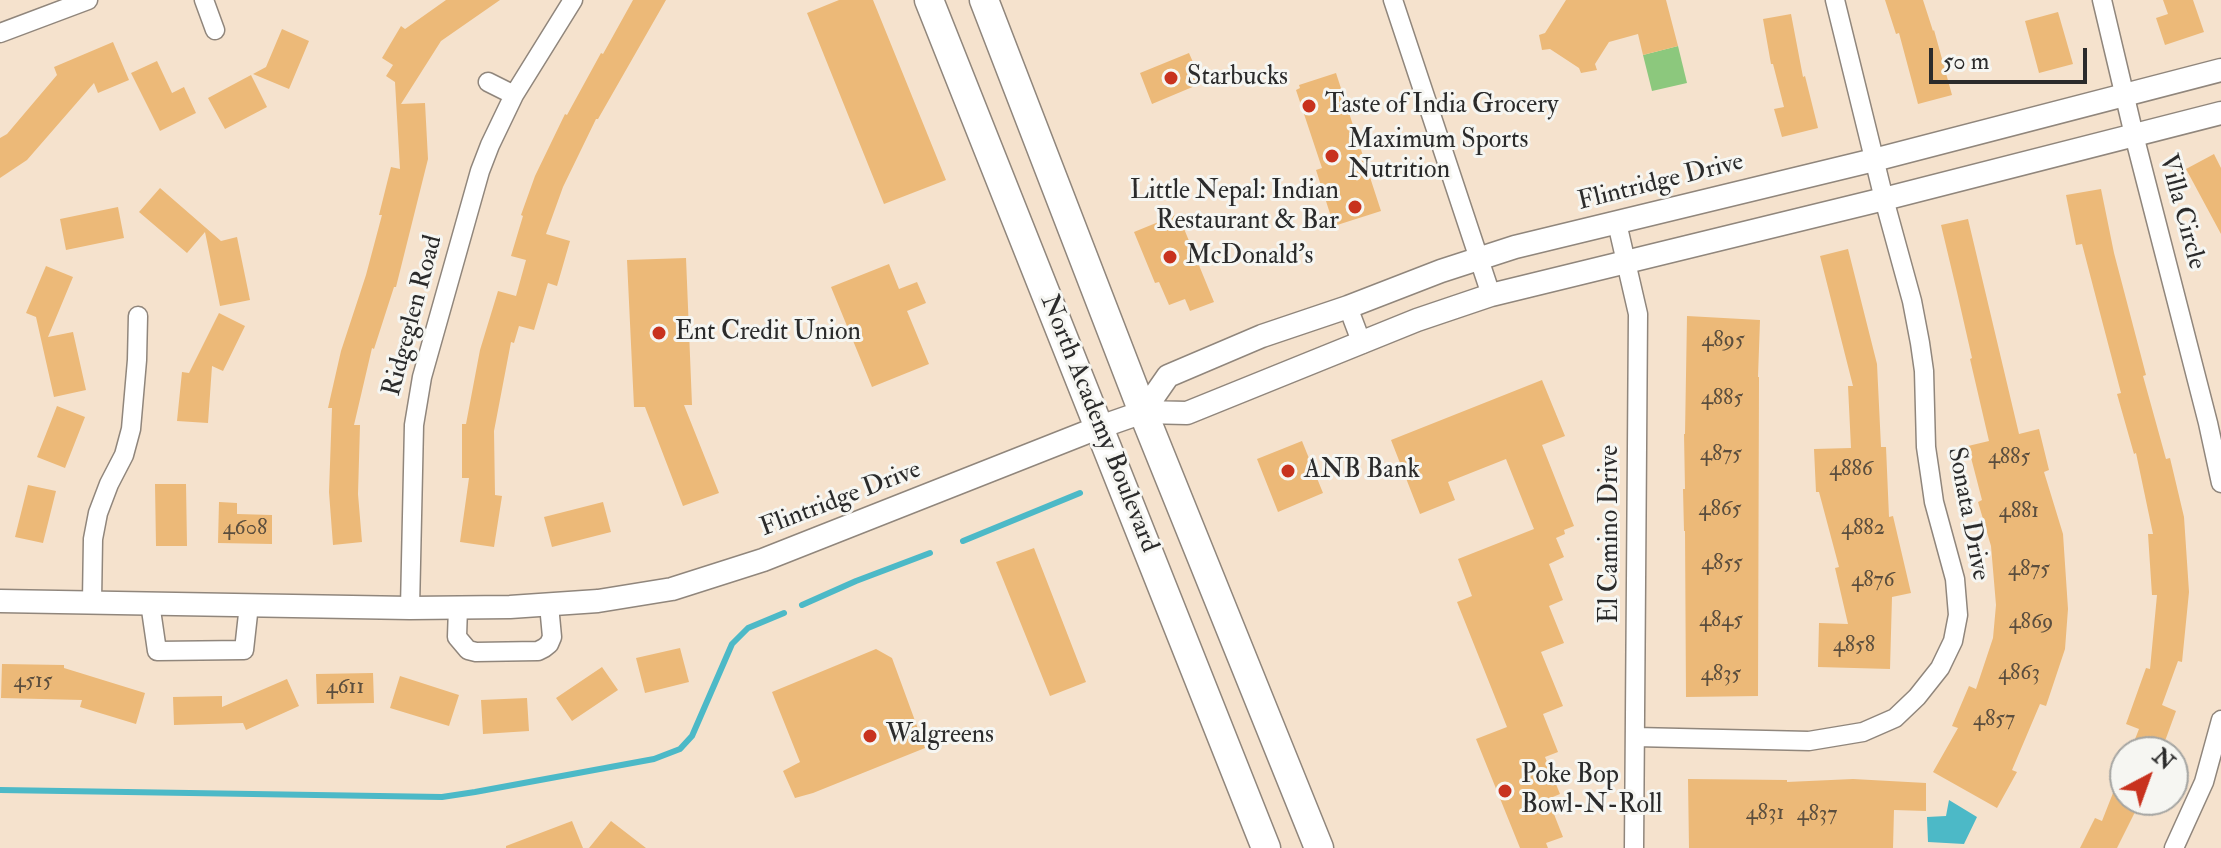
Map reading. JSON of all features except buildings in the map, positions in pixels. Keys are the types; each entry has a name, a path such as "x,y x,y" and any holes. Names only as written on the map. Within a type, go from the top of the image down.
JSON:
{"highway":[{"name":"North Academy Boulevard","path":"929,0 1266,848"},
{"name":"North Academy Boulevard","path":"984,0 1143,412 1319,848"}],"street":[{"path":"0,33 88,0"},
{"path":"204,0 215,30"},
{"name":"Ridgeglen Road","path":"410,608 414,425 422,377 490,145 514,95 573,0"},
{"path":"1393,0 1491,295"},
{"name":"Sonata Drive","path":"1636,737 1809,741 1863,732 1895,718 1917,697 1940,668 1953,641 1958,615 1955,579 1934,502 1926,447 1920,343 1835,0"},
{"name":"Villa Circle","path":"2102,0 2221,483"},
{"name":"Flintridge Drive","path":"1143,412 1168,376 1262,336 1515,247 1874,160 2221,70"},
{"path":"488,82 514,95"},
{"name":"Flintridge Drive","path":"0,601 410,608 549,605 641,595 733,571 1143,412 1187,413 1417,320 1491,295 2221,113"},
{"name":"El Camino Drive","path":"1617,223 1638,314 1634,848"},
{"path":"1348,307 1362,344"},
{"path":"92,601 93,539 98,513 124,455 131,429 138,316"},
{"path":"150,603 157,651 244,650 249,605"},
{"path":"458,607 457,637 468,650 538,651 549,644 552,637 549,605"},
{"path":"2174,848 2204,782 2221,720"}],"green space":[{"path":"1678,46 1687,83 1652,91 1643,55"}],"water":[{"path":"1949,800 1977,817 1964,844 1928,842 1927,817 1946,816"}],"waterway":[{"path":"963,541 1080,493"},
{"path":"802,605 930,553"},
{"path":"0,790 442,797 654,759 680,749 692,736 732,644 748,628 784,613"}],"place":[{"name":"Starbucks","path":"1171,78"},
{"name":"Taste of India Grocery","path":"1309,106"},
{"name":"Maximum Sports Nutrition","path":"1332,156"},
{"name":"Little Nepal: Indian Restaurant & Bar","path":"1355,207"},
{"name":"McDonald's","path":"1170,257"},
{"name":"Ent Credit Union","path":"659,333"},
{"name":"ANB Bank","path":"1288,471"},
{"name":"Walgreens","path":"870,736"},
{"name":"Poke Bop Bowl-N-Roll","path":"1505,791"}]}
